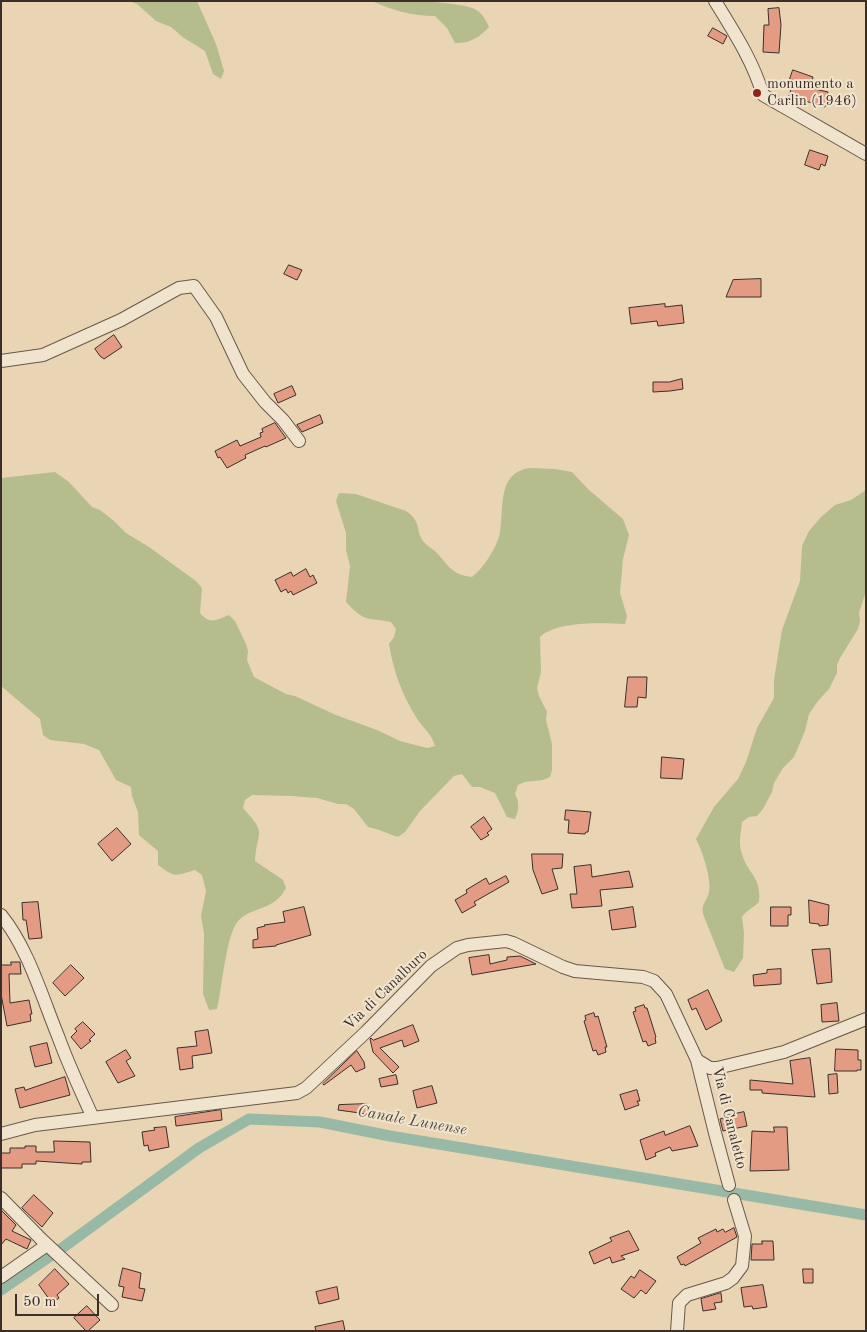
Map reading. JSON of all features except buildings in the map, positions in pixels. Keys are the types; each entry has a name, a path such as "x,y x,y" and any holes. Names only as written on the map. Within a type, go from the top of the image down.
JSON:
{"street":[{"path":"715,1 744,48 758,78 763,96 866,154"},
{"path":"1,361 44,355 121,320 180,288 194,286 216,317 243,374 299,441"},
{"path":"1,915 14,931 93,1118"},
{"name":"Via di Canalburo","path":"1,1134 35,1125 297,1093 306,1088 366,1032 431,966 457,948 468,945 506,941 563,968 575,971 643,977 654,980 666,994 697,1060"},
{"path":"697,1060 710,1068 717,1068 784,1052 866,1019"},
{"name":"Via di Canaletto","path":"697,1060 729,1185"},
{"path":"1,1198 47,1245 112,1305"},
{"path":"677,1331 679,1303 687,1295 726,1283 738,1273 742,1266 745,1236 734,1200"},
{"path":"1,1277 47,1245"}],"green space":[{"path":"129,1 197,1 216,44 224,71 221,79 213,74 205,51 171,27 156,21 137,4"},
{"path":"372,1 425,2 465,6 475,9 480,13 489,27 474,39 455,43 447,28 435,16 402,12"},
{"path":"529,468 572,472 589,490 623,519 629,535 623,559 620,593 627,616 625,624 580,624 557,628 540,637 541,672 537,688 547,712 546,720 552,744 552,770 550,777 518,785 515,794 518,806 515,819 507,817 495,793 480,787 472,787 462,774 454,776 420,811 405,832 398,837 368,827 354,809 346,804 338,804 317,798 252,795 245,800 243,808 258,828 259,837 255,861 283,880 286,888 276,901 251,912 239,920 228,949 217,1009 209,1010 203,994 204,934 201,916 206,891 202,875 195,870 175,875 158,865 158,851 139,835 138,812 131,787 116,780 99,750 84,744 50,740 43,735 40,719 1,686 1,478 55,472 69,482 92,507 100,510 126,533 196,581 202,588 200,613 204,617 213,620 229,615 235,621 246,644 248,651 247,660 254,677 286,694 295,696 336,715 377,730 400,741 427,748 435,746 434,742 406,700 393,663 389,644 394,637 396,629 391,622 362,616 346,602 350,566 346,550 346,533 336,501 339,493 356,494 406,511 416,522 421,537 426,544 454,571 472,577 481,569 499,538 502,503 507,484 519,471"},
{"path":"866,490 866,591 859,613 858,629 840,658 837,665 837,673 829,689 809,714 805,731 794,757 783,768 774,783 772,792 763,809 757,816 749,817 742,822 740,846 744,860 756,881 759,902 742,917 744,933 743,958 734,972 725,969 703,914 703,905 710,887 704,857 696,839 714,807 738,779 746,762 757,728 774,698 774,680 782,630 800,581 802,546 809,531 835,505 851,500"}],"waterway":[{"name":"Canale Lunense","path":"1,1290 65,1246 199,1148 249,1119 320,1122 390,1136 866,1215"}],"place":[{"name":"monumento a Carlin (1946)","path":"757,93"}]}
